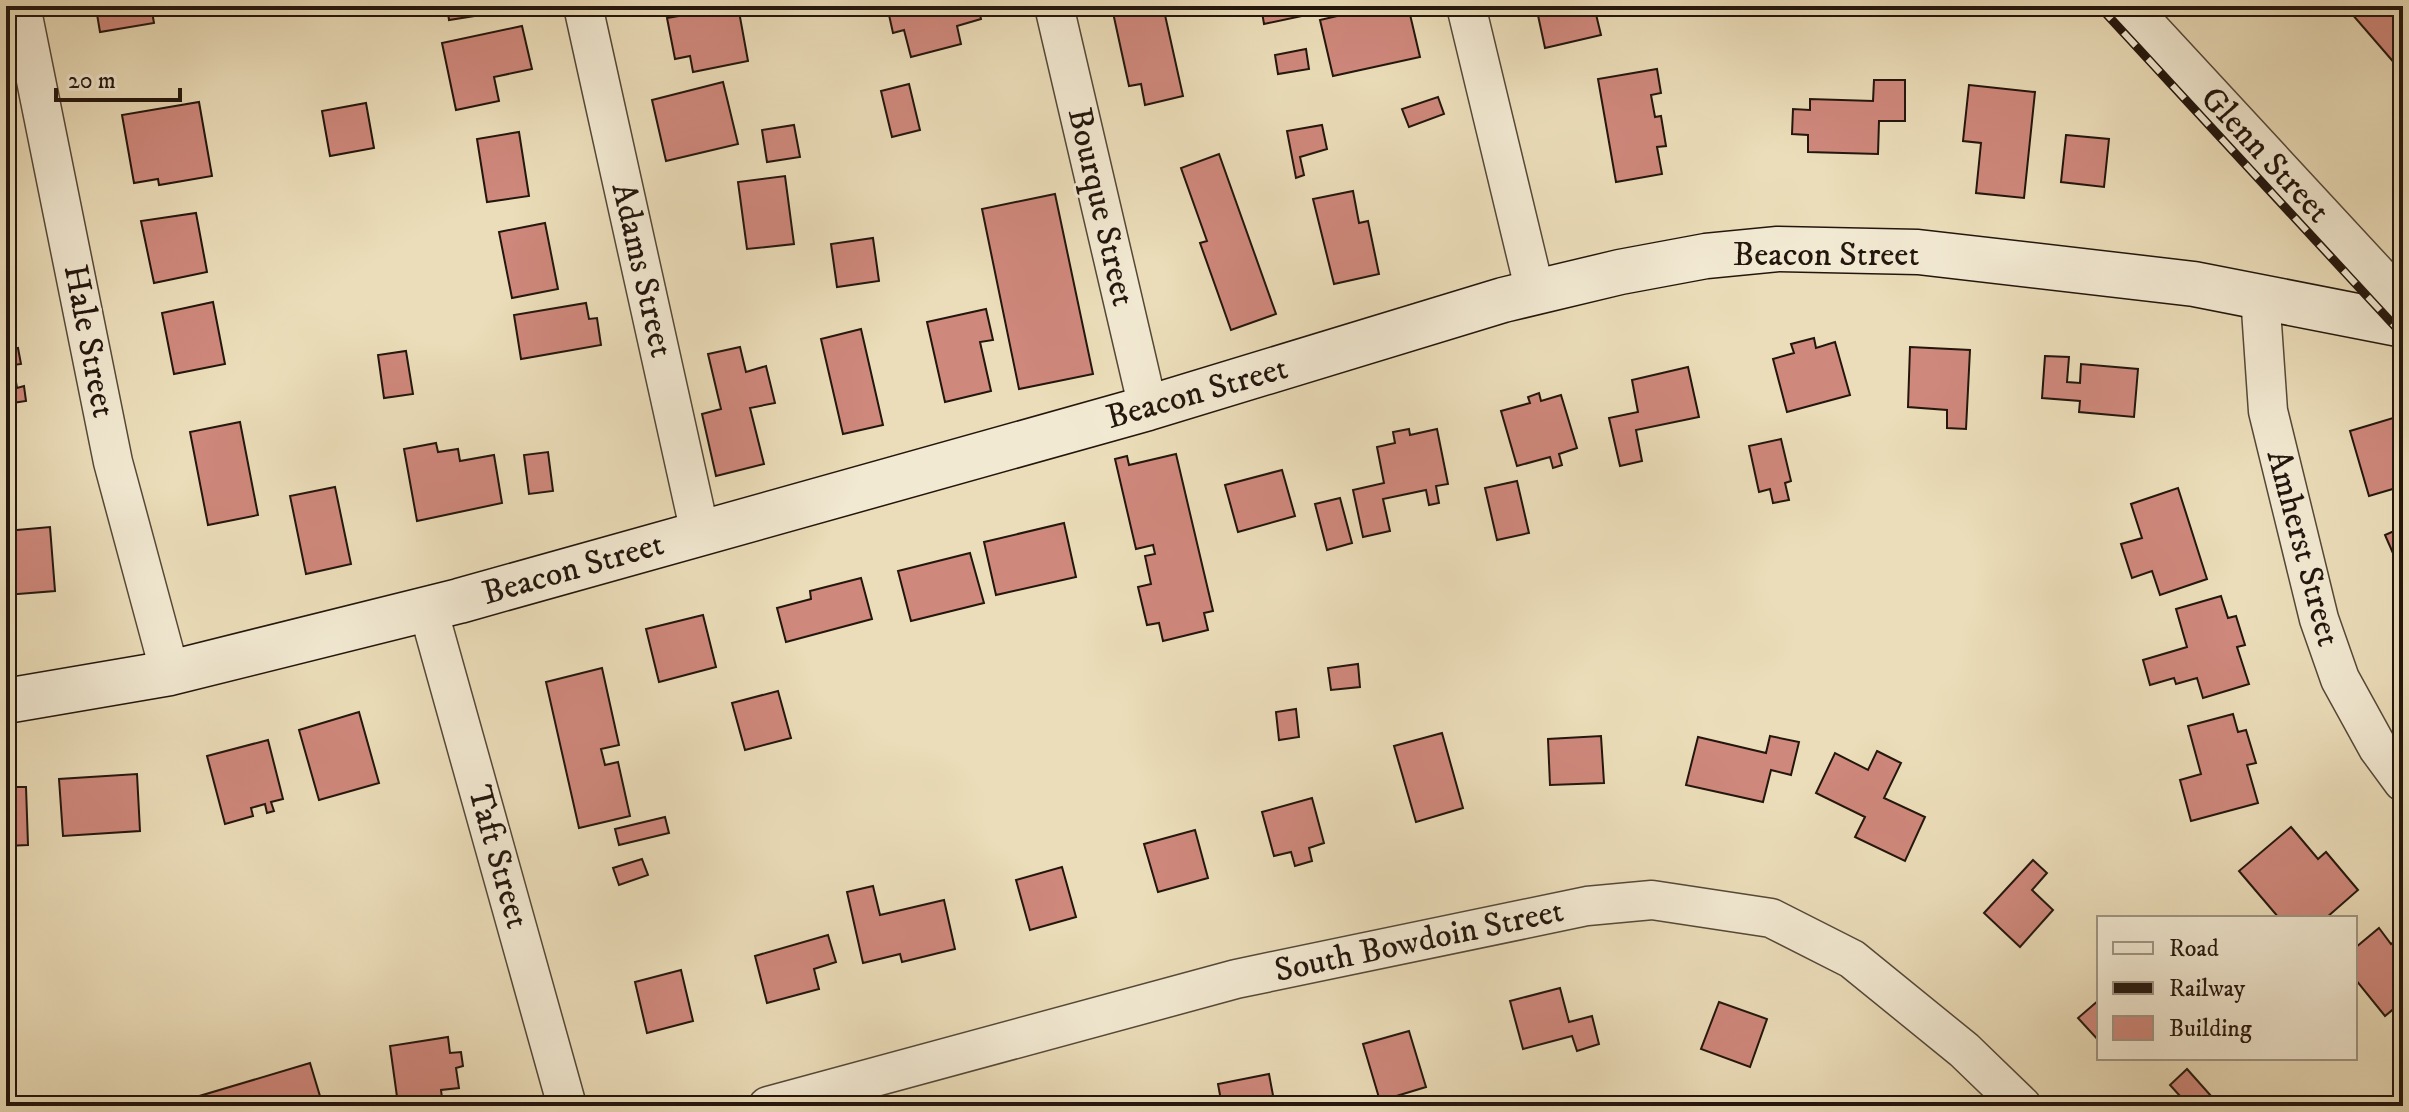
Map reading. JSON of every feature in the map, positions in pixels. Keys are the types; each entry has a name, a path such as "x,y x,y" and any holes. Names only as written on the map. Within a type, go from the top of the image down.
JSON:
{"main road":[{"name":"Beacon Street","path":"6,701 170,673 428,609 1148,408 1535,292 1706,256 1778,249 1918,252 2194,284 2403,325"}],"street":[{"name":"Hale Street","path":"21,6 113,462 170,673"},
{"name":"Adams Street","path":"583,6 700,533"},
{"name":"Bourque Street","path":"1054,6 1148,408"},
{"path":"1466,6 1535,292"},
{"name":"Glenn Street","path":"2129,6 2403,302"},
{"name":"Amherst Street","path":"2260,295 2268,411 2319,619 2340,679 2378,748 2403,782"},
{"name":"Taft Street","path":"428,609 567,1106"},
{"name":"South Bowdoin Street","path":"768,1106 1236,979 1587,906 1652,900 1771,918 1852,959 1964,1050 2022,1106"}],"building":[{"path":"88,6 151,6 154,23 100,32 97,14 89,15"},
{"path":"447,6 493,6 494,13 449,20"},
{"path":"683,6 738,6 748,61 693,72 690,56 675,59 667,18 685,15"},
{"path":"887,6 978,6 981,19 957,26 961,44 911,57 904,30 893,33"},
{"path":"1163,6 1183,96 1145,105 1141,84 1129,86 1112,8"},
{"path":"1261,6 1300,6 1302,16 1264,24"},
{"path":"1380,6 1408,6 1420,57 1333,76 1320,20"},
{"path":"1536,6 1594,6 1601,35 1545,48"},
{"path":"2345,6 2403,6 2403,73"},
{"path":"522,26 532,69 494,77 499,101 456,110 442,43"},
{"path":"1306,49 1309,69 1278,74 1275,55"},
{"path":"1657,69 1661,93 1651,95 1655,117 1661,116 1666,146 1657,147 1662,174 1616,182 1598,79"},
{"path":"1874,80 1905,80 1905,121 1879,121 1878,154 1808,152 1808,135 1792,134 1793,109 1810,110 1810,99 1873,101"},
{"path":"723,82 738,144 666,161 652,100"},
{"path":"909,84 920,130 892,137 881,91"},
{"path":"1969,85 2035,92 2024,198 1976,193 1981,143 1963,141"},
{"path":"1438,97 1444,114 1409,127 1402,109"},
{"path":"199,102 212,176 159,185 158,179 134,183 122,115"},
{"path":"366,103 374,148 330,156 322,111"},
{"path":"794,125 800,157 767,162 762,130"},
{"path":"1322,125 1327,149 1300,157 1304,175 1296,178 1287,131"},
{"path":"519,132 529,196 487,202 477,139"},
{"path":"2066,135 2109,139 2104,187 2061,182"},
{"path":"1219,154 1276,314 1231,330 1200,243 1207,241 1181,168"},
{"path":"785,176 794,244 747,249 738,182"},
{"path":"1353,191 1359,223 1368,221 1379,274 1334,284 1313,199"},
{"path":"1055,194 1093,374 1019,389 982,209"},
{"path":"196,213 207,272 154,283 141,221"},
{"path":"545,223 558,289 512,298 499,232"},
{"path":"873,238 879,281 837,287 831,244"},
{"path":"213,302 225,364 174,374 162,313"},
{"path":"586,303 589,319 597,318 601,345 521,359 514,315"},
{"path":"986,309 993,340 980,342 991,391 945,402 927,322"},
{"path":"861,329 883,425 843,434 821,339"},
{"path":"1814,338 1816,348 1835,342 1850,395 1787,412 1773,359 1794,353 1791,344"},
{"path":"6,339 8,350 18,348 21,364 13,365 17,388 24,386 26,401 6,404"},
{"path":"740,347 746,372 766,366 775,403 750,408 764,464 716,476 702,414 721,409 708,354"},
{"path":"1910,347 1970,350 1966,429 1947,428 1947,410 1908,407"},
{"path":"406,351 413,394 384,398 378,355"},
{"path":"2045,356 2069,357 2067,382 2080,383 2081,364 2138,369 2134,417 2079,412 2080,401 2042,398"},
{"path":"1688,367 1699,417 1636,430 1642,461 1620,466 1609,418 1638,412 1632,380"},
{"path":"1539,393 1541,401 1561,395 1577,448 1559,454 1562,465 1553,468 1550,457 1517,466 1501,411 1530,403 1528,397"},
{"path":"2403,415 2403,486 2369,496 2350,431"},
{"path":"240,422 258,515 208,525 190,432"},
{"path":"1409,429 1410,435 1437,429 1448,484 1436,486 1439,503 1429,505 1426,490 1383,499 1390,531 1363,537 1353,490 1384,483 1377,447 1395,443 1393,432"},
{"path":"1781,439 1791,481 1785,483 1789,500 1773,503 1770,489 1759,492 1749,446"},
{"path":"436,443 438,452 458,449 460,461 494,455 502,503 417,521 404,449"},
{"path":"548,452 553,491 529,494 524,455"},
{"path":"1176,454 1213,611 1204,613 1208,630 1163,641 1159,623 1147,625 1138,587 1151,584 1145,556 1155,554 1153,545 1136,549 1115,459 1127,456 1129,465"},
{"path":"1282,470 1295,516 1238,532 1225,485"},
{"path":"1517,481 1529,533 1497,540 1485,488"},
{"path":"335,487 351,564 306,574 290,496"},
{"path":"2178,488 2207,579 2160,595 2152,571 2132,578 2121,544 2142,538 2131,504"},
{"path":"1340,498 1352,543 1327,550 1315,504"},
{"path":"1064,523 1076,577 996,595 984,542"},
{"path":"50,527 55,591 6,595 6,531"},
{"path":"2403,527 2403,576 2385,535"},
{"path":"970,553 984,603 911,621 898,571"},
{"path":"861,578 872,619 786,642 777,608 811,599 810,591"},
{"path":"2221,596 2228,618 2236,616 2245,645 2237,647 2249,684 2203,698 2197,678 2176,684 2174,678 2150,685 2143,660 2187,647 2176,609"},
{"path":"703,615 716,667 659,682 646,629"},
{"path":"1358,664 1360,687 1331,690 1328,668"},
{"path":"602,668 619,745 601,749 605,765 618,762 630,816 579,828 546,682"},
{"path":"778,691 791,738 745,750 732,703"},
{"path":"1296,709 1299,737 1279,740 1276,712"},
{"path":"359,712 379,783 319,800 299,730"},
{"path":"2233,714 2238,732 2246,730 2256,763 2247,765 2258,803 2191,821 2180,780 2201,774 2188,726"},
{"path":"1442,733 1463,808 1416,822 1394,746"},
{"path":"1601,736 1604,783 1550,785 1548,739"},
{"path":"1770,736 1799,742 1791,775 1771,770 1763,802 1686,785 1698,737 1766,753"},
{"path":"268,740 283,799 271,802 274,811 267,813 265,804 251,808 253,816 225,824 207,756"},
{"path":"1877,751 1901,763 1884,798 1925,817 1905,861 1855,837 1865,817 1816,793 1835,753 1868,770"},
{"path":"137,774 140,831 63,836 59,779"},
{"path":"6,787 26,787 28,845 6,846"},
{"path":"1312,798 1324,843 1309,848 1312,861 1295,866 1291,852 1274,856 1262,812"},
{"path":"665,817 669,833 619,845 615,829"},
{"path":"2291,827 2318,859 2326,852 2358,890 2328,916 2277,916 2239,871"},
{"path":"1195,830 1208,878 1158,892 1144,844"},
{"path":"642,859 648,875 619,885 613,868"},
{"path":"2033,860 2047,873 2032,890 2053,910 2020,947 1984,913"},
{"path":"1062,867 1076,917 1030,930 1016,880"},
{"path":"873,886 880,915 944,900 955,949 902,962 900,954 863,963 847,892"},
{"path":"2379,928 2391,944 2399,938 2403,944 2403,1001 2385,1016 2357,981 2357,946"},
{"path":"828,935 836,962 814,969 819,989 767,1003 755,956"},
{"path":"681,970 693,1021 647,1033 635,982"},
{"path":"1560,988 1569,1022 1592,1016 1599,1044 1577,1051 1572,1036 1523,1049 1510,1001"},
{"path":"1719,1002 1767,1019 1750,1067 1701,1049"},
{"path":"2097,1002 2097,1039 2078,1018"},
{"path":"1409,1031 1426,1087 1380,1101 1363,1044"},
{"path":"448,1037 450,1053 461,1052 463,1066 456,1068 459,1088 441,1090 443,1106 427,1106 426,1100 398,1104 390,1046"},
{"path":"310,1063 323,1106 199,1106 196,1097"},
{"path":"2187,1069 2220,1106 2169,1106 2180,1096 2170,1085"},
{"path":"1269,1074 1275,1106 1222,1106 1218,1084"}],"railway":[{"path":"2099,6 2403,335"}]}
